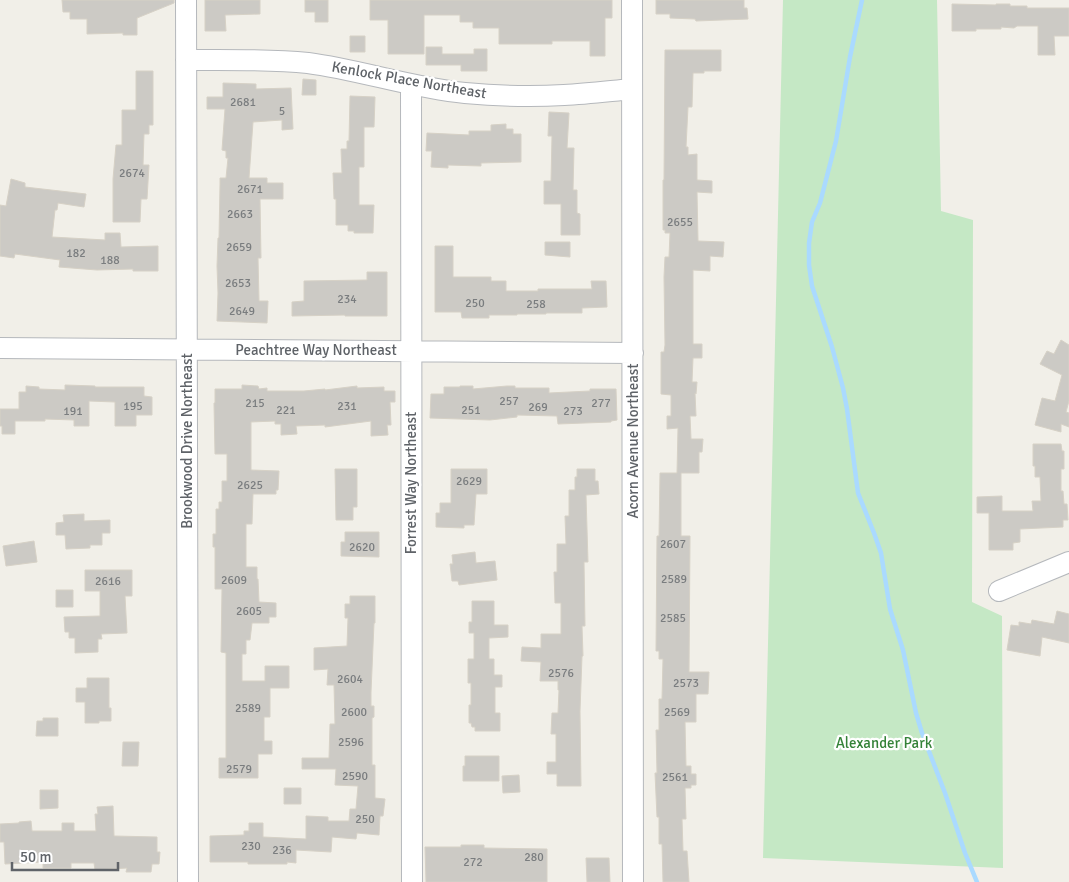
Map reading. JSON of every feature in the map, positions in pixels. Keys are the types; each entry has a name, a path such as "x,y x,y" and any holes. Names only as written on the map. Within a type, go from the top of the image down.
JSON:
{"street":[{"name":"Brookwood Drive Northeast","path":"186,0 188,882"},
{"name":"Acorn Avenue Northeast","path":"632,0 633,882"},
{"name":"Kenlock Place Northeast","path":"186,60 308,63 411,84 463,92 515,96 563,95 632,89"},
{"name":"Forrest Way Northeast","path":"411,84 412,882"},
{"name":"Peachtree Way Northeast","path":"0,348 632,353"},
{"path":"1000,591 1069,562"}],"green space":[{"name":"Alexander Park","path":"783,0 937,0 941,211 973,220 972,602 1002,616 1003,868 763,858"}],"building":[{"path":"62,0 174,0 174,3 137,18 137,35 123,35 123,33 87,34 87,19 70,19 70,12 63,12"},
{"path":"205,0 260,0 260,14 225,15 226,31 205,31"},
{"path":"305,0 328,0 328,22 315,22 315,12 305,12"},
{"path":"370,0 612,0 612,18 605,18 605,56 590,56 590,41 552,41 552,44 499,44 499,28 473,28 473,22 460,22 460,15 424,15 424,54 388,54 388,20 370,20"},
{"path":"656,0 744,0 744,8 747,8 748,19 696,21 695,19 670,18 670,14 656,14"},
{"path":"952,4 1010,4 1010,6 1027,6 1027,8 1069,8 1069,36 1054,36 1055,55 1038,55 1038,26 952,31"},
{"path":"350,36 365,36 365,52 350,52"},
{"path":"426,47 442,47 442,54 474,54 474,49 487,49 487,71 461,71 461,65 426,65"},
{"path":"665,50 721,50 721,71 693,73 692,107 688,107 686,147 688,147 688,155 697,154 697,180 712,181 712,193 697,192 698,241 724,242 723,257 710,256 710,271 693,270 693,344 702,344 702,358 693,358 692,382 697,382 695,393 696,416 690,416 691,439 703,439 702,452 699,452 699,473 681,473 681,536 690,536 689,672 709,672 708,694 696,694 696,722 685,722 686,766 691,766 691,774 696,774 696,785 691,785 691,788 685,788 686,819 682,819 683,851 687,851 689,882 663,882 662,844 659,844 659,817 657,817 655,773 657,773 656,730 659,730 659,699 662,699 663,659 659,659 659,651 656,651 657,536 659,536 660,473 677,473 678,428 667,429 667,416 671,416 671,395 661,394 661,352 664,352 665,345 665,257 669,257 670,233 665,233 665,230 663,230"},
{"path":"136,71 153,71 153,125 149,125 149,134 144,134 143,165 149,165 147,199 141,199 140,222 113,222 113,179 116,145 122,145 122,110 136,110"},
{"path":"303,79 316,80 316,95 302,95"},
{"path":"223,83 256,84 256,89 291,88 293,129 282,130 282,120 253,122 249,178 267,178 267,183 283,183 283,199 260,199 261,258 258,258 259,301 268,301 267,323 217,321 220,178 226,178 228,158 226,158 226,151 222,150 225,109 207,109 207,97 223,97"},
{"path":"350,96 375,97 374,127 364,127 364,167 359,167 359,205 374,205 373,233 354,233 354,231 348,231 348,225 336,225 333,173 342,173 341,149 347,149 347,141 349,141"},
{"path":"549,112 569,113 567,148 574,148 573,190 577,190 577,213 580,214 580,235 561,235 561,204 544,204 544,181 551,181 552,136 548,136"},
{"path":"506,124 506,129 513,129 513,134 521,134 521,162 481,163 481,166 448,165 448,168 431,167 432,151 426,151 427,133 469,135 469,131 491,131 491,125"},
{"path":"11,179 25,183 25,187 86,194 84,207 58,203 57,210 55,210 52,237 105,240 105,233 120,233 121,247 158,246 158,271 59,267 60,260 15,254 14,258 0,256 0,205 6,206"},
{"path":"545,242 570,242 570,257 545,255"},
{"path":"435,246 453,246 453,277 491,277 491,281 506,281 506,291 592,289 591,281 606,281 607,307 582,308 582,313 489,315 489,318 462,318 461,312 435,312"},
{"path":"367,272 387,272 387,316 292,316 292,302 304,301 304,281 367,280"},
{"path":"1061,340 1069,345 1069,401 1066,412 1069,413 1069,427 1061,424 1061,432 1035,425 1042,398 1055,401 1062,375 1040,364 1047,351 1054,354"},
{"path":"65,385 144,387 144,396 152,397 152,415 136,415 136,426 115,426 115,402 89,401 89,426 74,426 74,420 15,421 15,434 2,434 0,409 19,409 19,392 26,392 26,386 39,387 39,389 65,390"},
{"path":"242,385 258,386 259,389 267,388 267,391 325,390 357,386 357,388 384,387 384,391 395,391 395,402 390,402 391,425 387,425 388,435 371,436 371,421 325,427 325,425 296,426 297,434 281,435 281,424 275,424 275,421 251,422 251,470 279,471 276,494 253,494 252,524 246,524 246,567 257,567 259,602 276,603 276,617 269,617 269,623 252,623 250,640 246,640 246,654 242,654 242,681 265,681 265,666 289,666 289,688 270,688 270,717 264,717 264,741 272,741 272,754 258,754 258,778 219,778 219,758 226,758 226,653 221,652 222,589 215,589 215,547 213,547 213,534 216,534 216,509 219,509 219,502 222,502 222,481 227,481 227,454 215,454 214,403 215,389 242,389"},
{"path":"473,386 473,389 507,386 515,386 515,388 549,388 549,393 590,391 590,389 616,389 617,420 611,422 558,424 557,416 517,415 517,417 490,420 430,418 431,394 444,394 444,387"},
{"path":"1033,444 1061,444 1062,451 1064,451 1064,469 1061,469 1061,491 1063,491 1064,504 1067,504 1068,520 1063,520 1063,527 1020,529 1020,542 1013,543 1013,550 989,550 989,513 977,513 977,497 1002,496 1002,511 1033,511 1032,501 1041,501 1040,477 1035,477 1035,466 1033,466"},
{"path":"335,469 357,469 357,507 353,507 353,520 336,520"},
{"path":"451,469 487,469 487,494 476,494 474,525 464,525 464,528 436,527 436,513 440,513 440,503 451,503"},
{"path":"577,469 595,469 595,481 598,481 599,494 586,495 588,562 584,562 585,626 582,626 581,786 557,786 557,774 547,774 547,762 556,762 556,734 551,734 552,713 558,713 558,681 540,681 541,662 521,661 522,647 541,648 541,634 561,634 561,603 555,603 554,572 557,572 557,544 566,544 565,516 569,516 569,490 575,490"},
{"path":"84,514 84,521 110,520 110,533 102,533 102,545 90,545 90,548 66,549 65,535 56,535 56,523 64,522 63,515"},
{"path":"345,532 379,532 379,557 341,556 341,542 345,542"},
{"path":"34,541 37,562 6,566 3,546"},
{"path":"475,552 476,563 495,561 497,580 459,585 458,581 452,581 450,564 453,564 452,555"},
{"path":"85,570 132,570 132,596 125,596 127,633 101,634 102,639 98,639 98,652 75,653 75,638 69,638 69,632 65,632 64,617 100,616 100,591 85,591"},
{"path":"56,590 73,590 73,607 56,607"},
{"path":"350,596 375,596 371,692 371,706 374,706 374,717 372,718 372,765 375,765 375,798 385,799 383,816 380,816 379,835 357,833 356,839 332,837 331,852 296,850 296,863 248,864 248,862 210,862 210,836 244,835 244,831 249,831 249,823 263,823 263,837 306,839 306,816 328,817 328,821 349,821 350,809 356,809 358,786 335,785 336,769 302,769 302,758 329,758 330,724 335,724 334,685 327,685 328,669 314,670 314,648 347,646 348,618 345,618 345,604 350,604"},
{"path":"472,601 494,601 494,625 508,625 508,637 489,638 489,659 494,659 494,675 502,675 502,687 495,687 495,713 500,713 500,731 475,731 475,727 472,727 471,723 469,723 471,683 468,683 468,659 474,659 474,633 469,633 469,622 472,622"},
{"path":"1057,611 1069,614 1069,643 1042,637 1040,656 1007,650 1011,625 1019,626 1019,622 1031,624 1032,620 1054,624"},
{"path":"87,678 109,678 111,721 85,723 85,702 76,702 76,688 87,688"},
{"path":"43,718 58,718 58,736 36,736 37,721 43,721"},
{"path":"123,742 139,742 138,766 122,766"},
{"path":"465,756 499,756 499,781 463,781"},
{"path":"519,775 520,792 503,793 502,776"},
{"path":"284,788 301,788 301,804 284,804"},
{"path":"40,790 58,790 58,808 40,809"},
{"path":"113,806 114,836 157,837 157,852 160,852 159,864 152,864 151,872 126,872 127,868 95,870 94,863 71,863 71,868 43,868 43,862 5,864 4,842 0,842 0,824 31,821 32,831 62,831 62,823 74,823 74,831 96,831 95,814 98,814 97,807"},
{"path":"461,845 484,845 484,848 547,849 547,882 426,882 425,847 461,847"},
{"path":"586,858 609,858 610,882 587,882"}],"waterway":[{"path":"862,0 836,141 820,203 812,222 809,243 809,265 812,286 843,388 858,493 881,553 890,609 903,650 916,713 977,882"}]}
